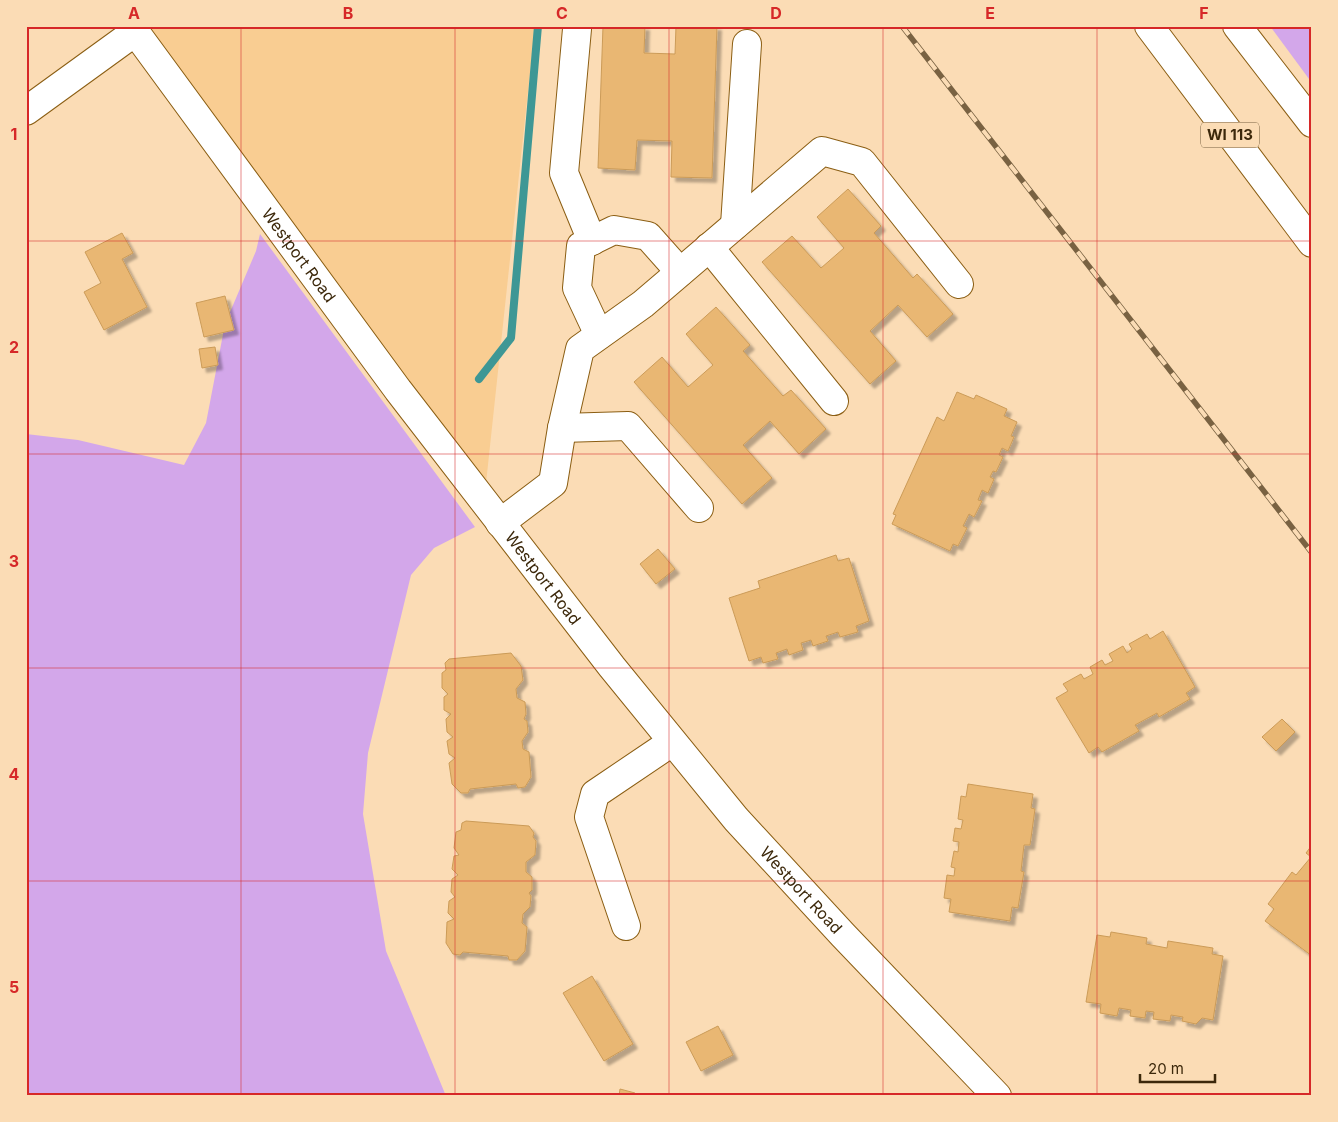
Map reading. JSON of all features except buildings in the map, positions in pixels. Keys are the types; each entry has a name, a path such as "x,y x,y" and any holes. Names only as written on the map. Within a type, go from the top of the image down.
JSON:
{"street":[{"name":"WI 113","path":"1149,26 1312,243"},
{"path":"1237,26 1312,123"},
{"path":"26,111 133,29"},
{"name":"Westport Road","path":"133,29 392,382 672,742 736,819 996,1096"},
{"path":"577,29 564,173 592,241"},
{"path":"735,225 747,44"},
{"path":"500,523 553,482 562,428 580,349 643,304 822,151 862,162 960,284"},
{"path":"599,336 577,288 581,246 614,230 648,236 680,272"},
{"path":"709,247 834,401"},
{"path":"562,428 628,426 699,508"},
{"path":"626,926 589,817 595,794 672,742"}],"shaded area":[{"path":"131,26 535,26 484,502"},
{"path":"1270,26 1312,26 1312,83"},
{"path":"260,234 475,527 434,548 411,575 368,753 363,814 386,951 446,1096 26,1096 26,434 78,440 184,465 206,423 225,324 256,251"}],"waterway":[{"path":"479,379 511,338 538,26"}],"railway":[{"path":"902,26 1312,553"}]}
